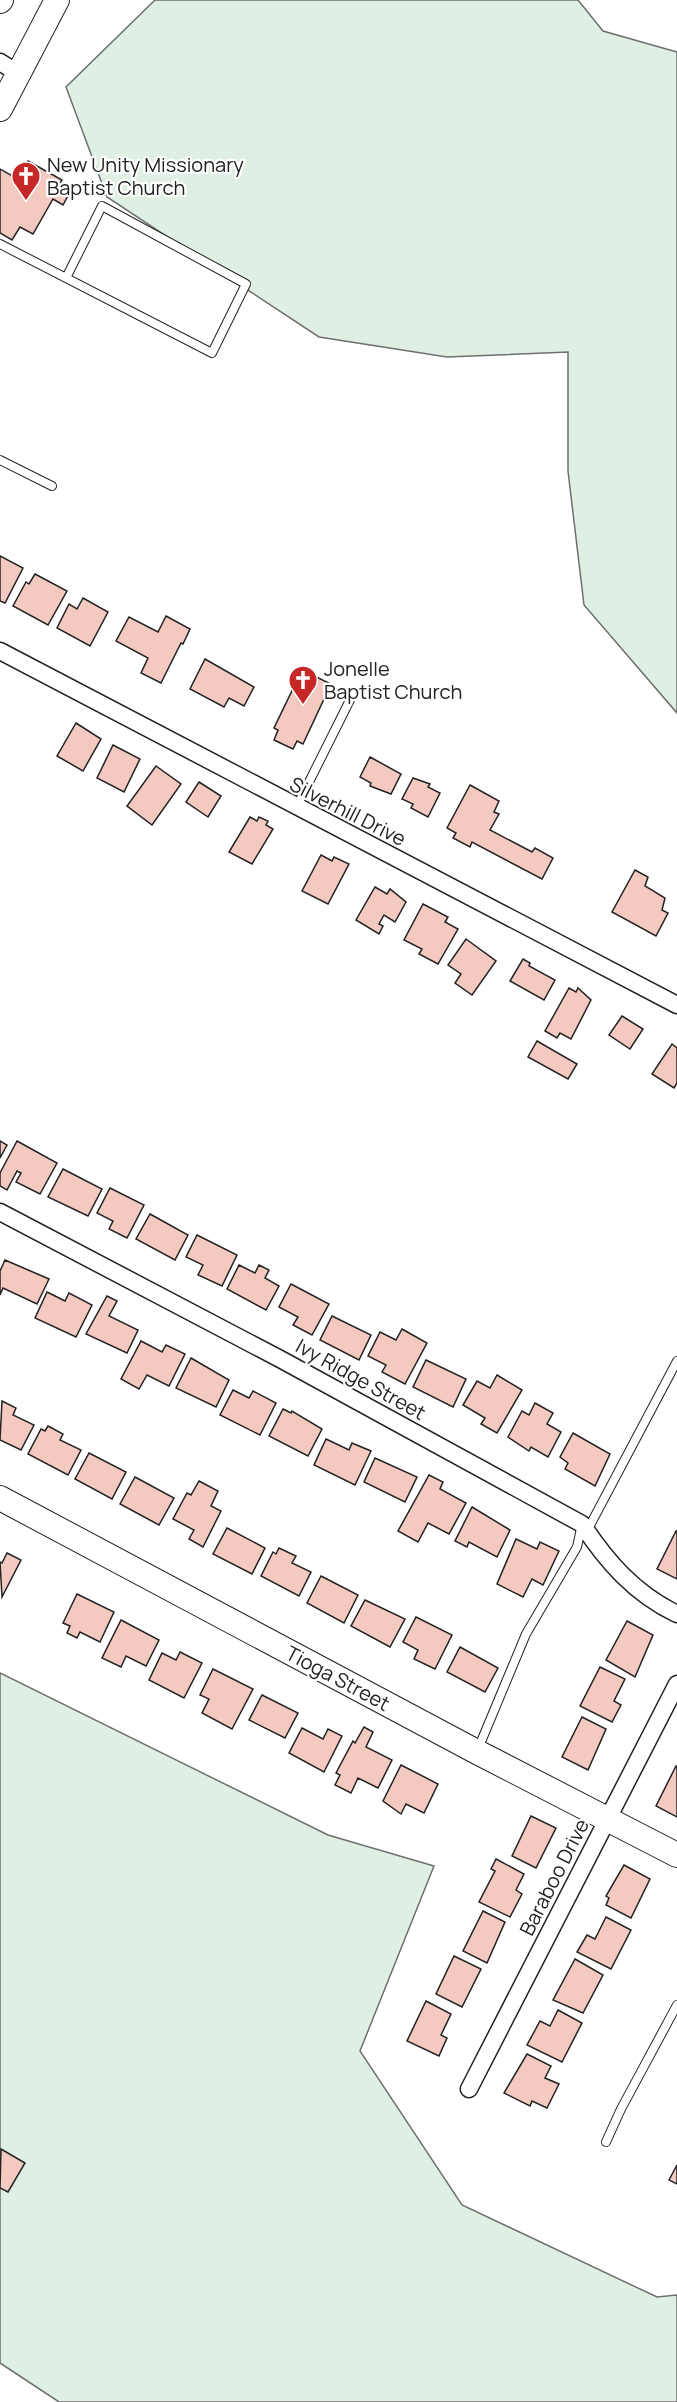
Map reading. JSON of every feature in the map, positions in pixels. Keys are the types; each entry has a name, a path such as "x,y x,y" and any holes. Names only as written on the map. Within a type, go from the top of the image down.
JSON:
{"street":[{"path":"0,109 10,68 57,0"},
{"name":"Silverhill Drive","path":"0,651 677,1005"},
{"name":"Ivy Ridge Street","path":"0,1212 282,1360 584,1528 600,1551 636,1590 677,1614"},
{"name":"Tioga Street","path":"0,1498 477,1752 677,1855"},
{"name":"Baraboo Drive","path":"469,2089 677,1684"}],"lane":[{"path":"0,244 66,278 212,353 246,284 102,206 66,278"},
{"path":"0,460 52,486"},
{"path":"297,808 353,694"},
{"path":"477,1752 526,1634 577,1547 584,1528 677,1361"},
{"path":"606,2142 621,2109 677,2005"}],"green space":[{"path":"155,0 578,0 603,31 677,52 677,713 584,605 568,471 568,352 447,357 319,337 107,197 66,87"},
{"path":"0,1673 328,1835 434,1866 360,2051 462,2205 657,2297 677,2295 677,2402 59,2402 0,2363"}],"building":[{"name":"New Unity Missionary Baptist Church","path":"28,161 62,180 59,185 70,192 63,205 53,199 33,234 20,227 12,240 0,233 0,169 16,178"},
{"path":"0,556 23,568 5,603 0,601"},
{"path":"35,574 67,591 48,625 13,606 26,582 29,584"},
{"path":"83,598 108,612 90,646 57,628 69,604 77,609"},
{"path":"166,616 190,629 161,683 141,673 148,658 116,641 129,617 158,632"},
{"path":"205,659 254,687 244,706 229,698 224,707 190,689"},
{"name":"Jonelle Baptist Church","path":"302,670 331,684 303,744 297,741 293,749 274,740 278,730 274,728"},
{"path":"76,723 101,739 83,771 57,756"},
{"path":"113,745 140,759 124,792 97,778"},
{"path":"370,757 401,774 391,794 370,786 371,783 360,777"},
{"path":"156,766 181,784 152,825 127,806"},
{"path":"413,778 430,784 428,787 440,793 428,817 411,808 413,804 402,799"},
{"path":"199,782 221,796 208,817 186,802"},
{"path":"470,785 499,801 494,812 499,814 490,830 532,852 535,848 553,858 542,879 472,842 470,847 453,838 456,833 447,828"},
{"path":"250,817 257,821 259,817 268,821 266,825 273,829 252,864 229,852"},
{"path":"321,855 332,861 334,857 349,864 328,904 302,891"},
{"path":"635,870 648,877 645,886 665,898 662,910 668,913 656,936 612,912"},
{"path":"375,887 387,894 390,889 406,902 395,922 384,915 379,924 383,926 379,934 356,920"},
{"path":"423,904 448,917 445,922 458,929 438,964 419,954 422,949 404,940"},
{"path":"466,939 496,961 472,995 455,983 461,974 448,965"},
{"path":"523,959 530,963 529,966 555,980 544,1000 510,981"},
{"path":"569,988 576,992 578,988 591,1000 571,1039 560,1033 557,1038 545,1031"},
{"path":"622,1016 643,1029 630,1049 609,1035"},
{"path":"537,1041 577,1064 568,1079 528,1057"},
{"path":"672,1044 677,1048 677,1083 674,1088 652,1074"},
{"path":"0,1141 7,1145 0,1158"},
{"path":"17,1141 57,1163 40,1194 16,1182 21,1173 17,1171 7,1190 0,1186 0,1173"},
{"path":"63,1169 102,1189 88,1216 48,1197"},
{"path":"110,1188 144,1205 127,1238 109,1229 113,1221 97,1213"},
{"path":"150,1214 188,1235 175,1260 136,1239"},
{"path":"197,1235 237,1255 222,1286 198,1275 203,1265 186,1257"},
{"path":"5,1260 49,1279 37,1304 3,1288 0,1295 0,1271"},
{"path":"239,1265 255,1273 259,1265 269,1270 265,1278 279,1286 266,1310 227,1289"},
{"path":"291,1284 329,1304 312,1335 293,1325 298,1317 279,1307"},
{"path":"47,1292 65,1301 69,1293 92,1305 76,1337 35,1318"},
{"path":"107,1296 117,1301 109,1316 138,1330 127,1353 86,1334"},
{"path":"332,1316 371,1335 359,1360 320,1340"},
{"path":"402,1329 427,1343 405,1384 382,1372 386,1365 368,1356 380,1332 396,1340"},
{"path":"141,1341 162,1352 166,1345 185,1354 169,1386 147,1375 139,1389 121,1379"},
{"path":"191,1358 229,1380 216,1407 176,1388"},
{"path":"426,1360 466,1379 453,1407 413,1387"},
{"path":"497,1375 522,1390 497,1433 481,1424 485,1418 463,1405 477,1381 490,1388"},
{"path":"233,1390 249,1398 253,1391 276,1403 260,1435 220,1415"},
{"path":"2,1401 16,1408 13,1415 34,1425 21,1450 0,1440"},
{"path":"535,1403 553,1413 547,1424 561,1432 548,1457 531,1447 529,1451 508,1437 522,1411 529,1415"},
{"path":"283,1409 291,1413 292,1411 322,1429 308,1456 269,1436"},
{"path":"48,1426 63,1434 60,1440 81,1450 68,1475 28,1454 41,1429 45,1431"},
{"path":"573,1433 610,1454 595,1486 565,1469 568,1463 560,1457"},
{"path":"326,1439 349,1450 352,1443 371,1451 355,1485 314,1465"},
{"path":"89,1453 126,1472 112,1499 75,1479"},
{"path":"375,1458 417,1477 405,1502 364,1482"},
{"path":"429,1475 443,1482 440,1489 466,1503 449,1534 428,1523 418,1542 398,1531"},
{"path":"135,1477 174,1498 159,1525 120,1504"},
{"path":"199,1481 218,1491 211,1506 221,1511 203,1547 189,1539 194,1530 173,1519 187,1493 191,1495"},
{"path":"472,1507 510,1530 497,1557 469,1542 467,1547 455,1541"},
{"path":"227,1528 265,1548 252,1574 213,1554"},
{"path":"677,1531 677,1579 657,1569"},
{"path":"516,1539 537,1549 540,1542 559,1551 543,1585 532,1579 523,1597 497,1584"},
{"path":"279,1548 296,1556 292,1563 311,1572 299,1596 261,1576 273,1552 276,1554"},
{"path":"7,1553 21,1560 2,1597 0,1562 2,1563"},
{"path":"321,1576 358,1595 344,1623 307,1603"},
{"path":"77,1594 114,1612 100,1642 80,1632 77,1638 67,1633 70,1626 63,1623"},
{"path":"365,1600 405,1619 390,1647 351,1626"},
{"path":"416,1617 452,1635 435,1669 414,1659 418,1650 403,1642"},
{"path":"121,1620 159,1640 146,1666 126,1656 121,1667 102,1658"},
{"path":"627,1621 653,1635 635,1677 606,1660"},
{"path":"460,1647 498,1668 485,1692 447,1672"},
{"path":"180,1652 202,1663 184,1698 149,1680 162,1653 176,1660"},
{"path":"600,1667 625,1679 614,1701 621,1705 612,1722 580,1706"},
{"path":"213,1669 253,1689 232,1729 202,1713 209,1699 200,1695"},
{"path":"262,1695 298,1713 285,1738 249,1720"},
{"path":"582,1717 606,1729 588,1770 562,1757"},
{"path":"364,1727 373,1732 366,1747 392,1760 378,1788 358,1778 351,1793 335,1785 340,1775 336,1773 353,1741 355,1743"},
{"path":"302,1728 323,1739 328,1729 342,1736 324,1772 289,1753"},
{"path":"401,1765 438,1784 424,1813 406,1804 401,1814 383,1801"},
{"path":"677,1766 677,1817 656,1806"},
{"path":"531,1816 556,1828 536,1868 512,1856"},
{"path":"496,1859 524,1874 516,1890 522,1894 510,1917 479,1902 495,1871 491,1869"},
{"path":"624,1865 650,1879 631,1918 606,1905 609,1898 606,1896"},
{"path":"483,1911 505,1922 487,1963 463,1951"},
{"path":"606,1917 631,1930 611,1969 577,1952 587,1935 595,1939"},
{"path":"454,1956 481,1969 462,2007 436,1994"},
{"path":"575,1959 603,1975 583,2013 553,2000"},
{"path":"426,2001 451,2014 441,2035 447,2038 439,2056 407,2041"},
{"path":"558,2010 582,2023 562,2062 527,2045 540,2021 550,2026"},
{"path":"527,2054 551,2066 545,2078 559,2084 547,2108 532,2101 530,2106 504,2093"},
{"path":"1,2149 25,2163 8,2192 0,2188"},
{"path":"677,2165 677,2184 669,2180"}],"place":[{"name":"New Unity Missionary Baptist Church","path":"26,202"},
{"name":"Jonelle Baptist Church","path":"303,706"}]}
